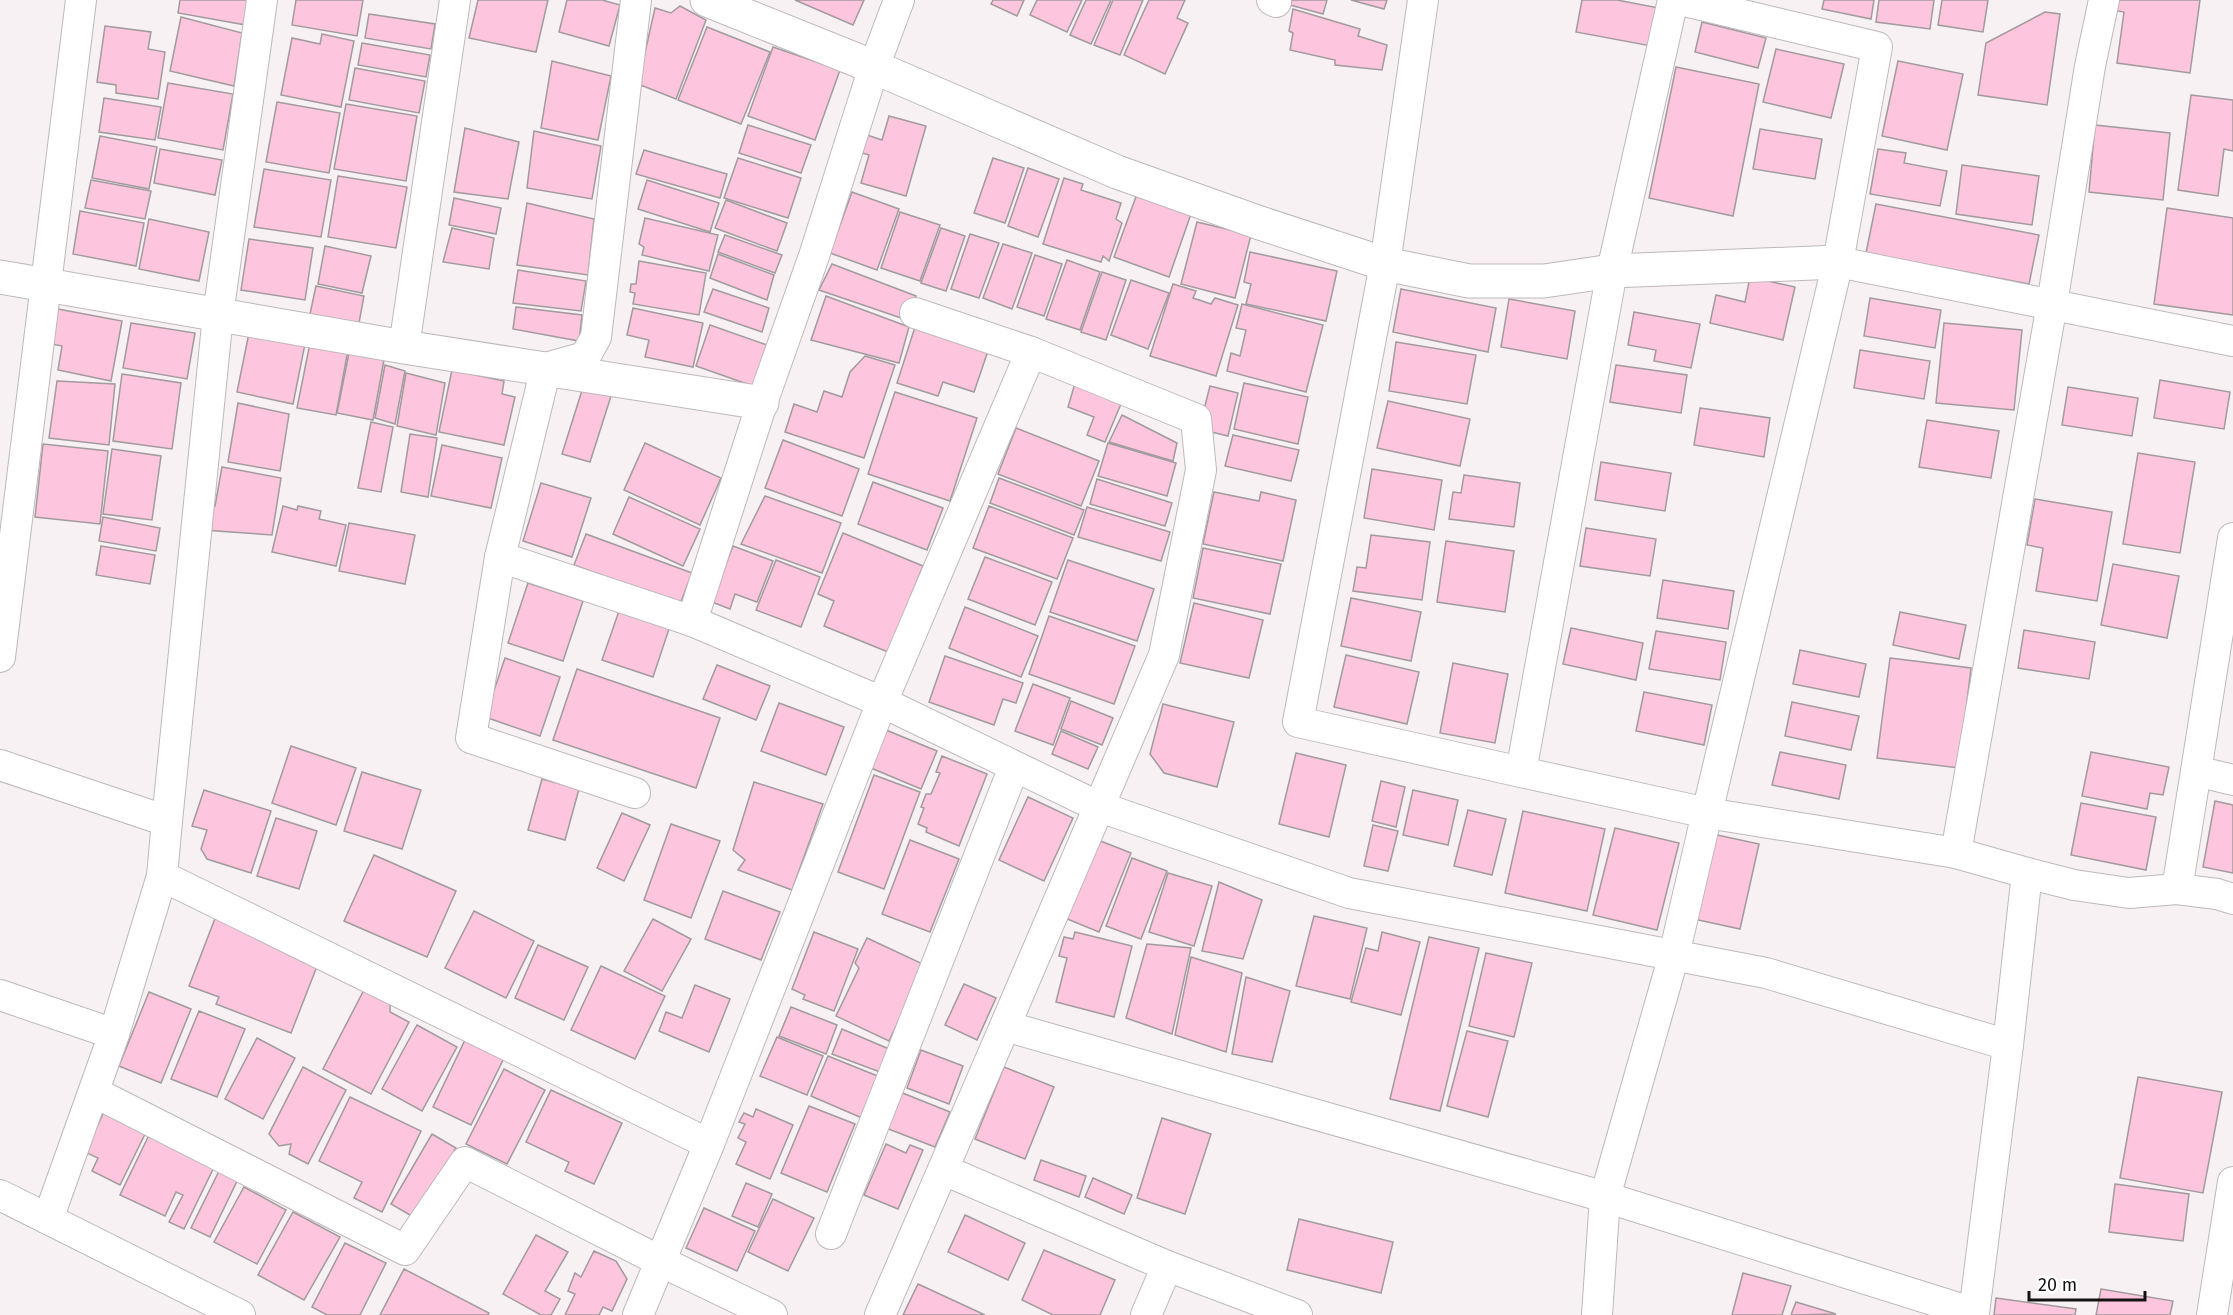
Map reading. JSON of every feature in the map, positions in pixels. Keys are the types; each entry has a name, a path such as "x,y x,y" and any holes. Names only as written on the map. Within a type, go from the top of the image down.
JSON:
{"street":[{"path":"0,657 81,0"},
{"path":"48,1219 114,1034 162,876 218,315 262,0"},
{"path":"404,346 455,0"},
{"path":"546,368 585,357 596,337 636,0"},
{"path":"706,0 874,66 1117,172 1260,223 1385,264 1469,281 1544,281 1611,271 1838,262 2233,341"},
{"path":"692,621 762,403 814,256 874,66 899,0"},
{"path":"1423,0 1385,264 1298,722 1707,813 1956,853 2074,885 2129,893 2177,889 2217,894 2233,899"},
{"path":"1521,772 1611,271 1673,0"},
{"path":"1597,1315 1605,1197 1674,955 1838,262 1877,47 1680,0"},
{"path":"1956,853 2052,303 2090,66 2104,0"},
{"path":"0,277 404,346 762,403"},
{"path":"880,1315 944,1170 1097,806 1164,655 1201,470 1196,419 1030,352 915,313"},
{"path":"638,1315 709,1144 882,702 1030,352"},
{"path":"546,368 500,557 471,738 635,793"},
{"path":"2177,889 2233,538"},
{"path":"500,557 692,621 882,702 1097,806 1349,893 1766,973 2008,1045"},
{"path":"0,765 167,821"},
{"path":"831,1234 1014,767"},
{"path":"2196,771 2233,780"},
{"path":"1005,1026 1605,1197 1974,1314 2027,873"},
{"path":"162,876 709,1144"},
{"path":"0,995 114,1034"},
{"path":"94,1092 405,1250 465,1162 772,1315"},
{"path":"944,1170 1167,1266 1297,1315"},
{"path":"2211,1315 2233,1182"},
{"path":"2,1199 48,1219 223,1311"},
{"path":"1146,1315 1167,1266"}],"building":[{"path":"180,0 249,0 246,25 178,13"},
{"path":"296,0 363,0 357,36 292,25"},
{"path":"478,0 548,0 536,52 469,38"},
{"path":"567,0 602,0 620,5 609,46 559,32"},
{"path":"795,0 864,0 853,25"},
{"path":"993,0 1024,0 1017,16 991,4"},
{"path":"1037,0 1082,0 1067,32 1030,15"},
{"path":"1086,0 1111,0 1091,44 1070,35"},
{"path":"1113,0 1143,0 1120,55 1094,45"},
{"path":"1149,0 1185,0 1177,18 1188,23 1165,74 1124,55"},
{"path":"1292,0 1327,0 1323,14 1290,5"},
{"path":"1351,0 1387,0 1384,9"},
{"path":"1582,0 1617,0 1659,8 1651,46 1576,32"},
{"path":"1824,0 1874,0 1871,19 1822,9"},
{"path":"1879,0 1934,0 1930,29 1876,22"},
{"path":"1942,0 1988,0 1983,32 1938,25"},
{"path":"2113,0 2200,0 2190,73 2117,63 2124,12 2112,10"},
{"path":"680,6 706,20 676,99 638,84 655,8 671,13"},
{"path":"1293,9 1360,29 1358,36 1387,45 1382,70 1335,65 1335,60 1290,50 1293,33 1289,31"},
{"path":"2045,12 2060,14 2047,105 1978,95 1986,43"},
{"path":"369,14 435,24 431,49 365,38"},
{"path":"181,17 242,33 234,86 170,71"},
{"path":"1702,22 1766,38 1758,68 1695,52"},
{"path":"105,26 151,32 148,49 165,52 158,99 116,93 116,85 97,82"},
{"path":"707,27 770,52 741,124 678,100"},
{"path":"322,34 354,41 341,107 281,95 292,38 320,44"},
{"path":"362,43 430,55 426,77 358,65"},
{"path":"773,47 840,70 815,140 748,116"},
{"path":"1776,49 1844,64 1831,118 1763,102"},
{"path":"552,61 611,76 598,140 541,128"},
{"path":"1898,61 1963,74 1947,150 1882,136"},
{"path":"1676,67 1759,84 1733,216 1649,198"},
{"path":"355,68 425,81 419,113 349,100"},
{"path":"168,83 233,94 223,150 158,138"},
{"path":"2191,95 2233,100 2233,151 2224,149 2218,196 2178,190"},
{"path":"104,98 161,107 155,140 99,132"},
{"path":"277,102 340,113 329,173 266,162"},
{"path":"346,104 417,116 406,181 334,169"},
{"path":"889,116 926,126 906,196 861,183 869,155 862,153 867,135 882,140"},
{"path":"748,125 811,145 801,173 739,153"},
{"path":"2095,125 2170,133 2163,200 2089,192"},
{"path":"465,128 519,142 508,199 454,192"},
{"path":"1760,129 1822,139 1815,179 1753,169"},
{"path":"534,131 601,146 592,199 527,188"},
{"path":"100,136 157,147 149,189 92,178"},
{"path":"160,149 222,160 215,195 154,183"},
{"path":"1878,149 1906,153 1904,163 1947,171 1940,206 1870,194"},
{"path":"644,150 727,174 720,198 636,174"},
{"path":"738,158 801,178 788,218 724,198"},
{"path":"993,158 1024,168 1005,223 974,213"},
{"path":"1962,165 2039,176 2032,225 1956,214"},
{"path":"1028,168 1059,179 1038,237 1008,226"},
{"path":"264,169 331,180 321,237 254,227"},
{"path":"338,176 407,187 396,248 328,237"},
{"path":"1064,178 1083,184 1081,190 1121,203 1116,219 1122,223 1109,261 1103,256 1101,262 1043,244"},
{"path":"91,180 151,191 145,219 85,208"},
{"path":"647,180 719,203 710,232 638,209"},
{"path":"852,192 899,209 877,270 830,253"},
{"path":"1137,194 1191,214 1169,277 1114,257"},
{"path":"454,198 501,208 496,234 449,225"},
{"path":"726,200 787,223 777,251 715,228"},
{"path":"527,203 594,219 588,275 517,265"},
{"path":"1876,204 2039,235 2029,284 1866,253"},
{"path":"2167,208 2233,218 2233,315 2154,304"},
{"path":"80,211 144,223 136,266 73,254"},
{"path":"900,212 940,225 920,281 881,268"},
{"path":"645,218 718,235 709,271 642,255 644,247 639,244"},
{"path":"149,219 209,232 199,281 139,269"},
{"path":"1197,222 1251,235 1235,298 1181,284"},
{"path":"452,228 494,238 489,269 443,262"},
{"path":"941,228 965,236 946,291 921,283"},
{"path":"970,234 999,243 979,298 951,289"},
{"path":"725,235 782,255 775,273 718,252"},
{"path":"249,239 313,248 305,300 241,290"},
{"path":"1003,244 1032,253 1012,309 983,298"},
{"path":"325,246 371,256 362,293 318,284"},
{"path":"1250,252 1337,271 1326,321 1246,304 1251,284 1244,282"},
{"path":"718,254 774,275 767,300 710,278"},
{"path":"1035,255 1062,264 1044,316 1017,307"},
{"path":"1067,260 1100,272 1080,330 1046,319"},
{"path":"639,261 706,273 699,315 633,304 635,293 630,292 631,284 636,284"},
{"path":"832,264 916,296 907,320 819,290"},
{"path":"518,270 586,281 581,311 513,303"},
{"path":"1102,272 1126,280 1106,340 1081,332"},
{"path":"1750,277 1795,287 1783,340 1710,323 1716,295 1745,302"},
{"path":"1131,280 1169,293 1148,349 1111,335"},
{"path":"1173,284 1196,291 1193,298 1211,304 1215,298 1238,305 1216,376 1150,356"},
{"path":"316,286 364,296 359,323 310,314"},
{"path":"713,289 769,308 762,332 704,312"},
{"path":"1401,289 1496,308 1488,352 1393,332"},
{"path":"826,296 909,327 899,363 811,340"},
{"path":"1870,298 1941,310 1935,348 1864,336"},
{"path":"1509,299 1575,311 1567,359 1501,347"},
{"path":"1242,304 1323,325 1306,392 1227,371 1231,353 1240,356 1246,330 1236,328"},
{"path":"516,307 582,315 579,341 513,329"},
{"path":"633,308 703,323 693,367 645,357 649,340 627,335"},
{"path":"58,309 122,321 111,381 58,370 62,346 52,344"},
{"path":"1634,312 1700,324 1691,368 1654,361 1656,350 1628,345"},
{"path":"131,323 195,333 187,379 123,368"},
{"path":"1944,323 2022,330 2014,410 1936,403"},
{"path":"916,324 989,348 974,392 943,382 938,396 897,383"},
{"path":"710,325 767,345 753,386 696,366"},
{"path":"249,333 305,344 293,404 237,392"},
{"path":"1396,342 1476,355 1467,404 1389,391"},
{"path":"310,343 348,350 336,415 297,408"},
{"path":"1860,350 1930,361 1924,399 1854,388"},
{"path":"349,353 384,360 373,420 337,413"},
{"path":"865,356 895,365 864,458 785,432 794,404 817,412 824,391 842,397 850,372"},
{"path":"385,365 405,371 395,424 375,418"},
{"path":"1616,365 1687,375 1681,413 1610,402"},
{"path":"452,370 504,381 502,394 515,397 504,445 439,432"},
{"path":"406,373 445,383 436,435 397,426"},
{"path":"122,374 181,383 172,449 113,441"},
{"path":"2160,380 2230,392 2224,429 2154,418"},
{"path":"57,381 115,384 109,445 49,438"},
{"path":"1075,383 1121,404 1105,442 1087,435 1094,417 1068,407"},
{"path":"1244,383 1308,397 1298,444 1234,429"},
{"path":"584,384 612,393 590,462 562,454"},
{"path":"1210,386 1238,393 1228,436 1199,429"},
{"path":"2068,387 2138,398 2132,436 2062,425"},
{"path":"895,392 977,418 950,501 868,474"},
{"path":"1388,401 1470,419 1460,466 1377,448"},
{"path":"238,403 289,414 280,471 228,462"},
{"path":"1700,408 1770,418 1764,457 1694,445"},
{"path":"1122,415 1177,443 1173,461 1109,442"},
{"path":"1927,420 1999,431 1991,478 1919,467"},
{"path":"371,422 393,427 381,492 358,488"},
{"path":"1016,428 1099,461 1081,506 998,474"},
{"path":"410,434 437,438 428,497 401,492"},
{"path":"1233,435 1299,450 1291,481 1225,466"},
{"path":"783,440 859,469 842,516 765,488"},
{"path":"645,443 721,478 700,525 624,490"},
{"path":"1108,443 1176,463 1167,496 1098,476"},
{"path":"43,444 108,451 100,524 35,517"},
{"path":"442,445 502,458 491,508 431,496"},
{"path":"112,449 161,456 152,520 103,514"},
{"path":"2138,453 2195,462 2180,553 2123,544"},
{"path":"1601,462 1671,473 1665,511 1595,500"},
{"path":"222,467 281,478 272,535 203,530 207,507 215,506"},
{"path":"1372,469 1442,480 1434,530 1364,518"},
{"path":"1464,475 1520,483 1514,527 1449,519 1453,492 1461,493"},
{"path":"999,478 1084,510 1074,535 990,503"},
{"path":"1097,479 1172,503 1165,526 1090,504"},
{"path":"873,482 943,508 927,550 858,524"},
{"path":"541,483 591,498 572,557 523,541"},
{"path":"1214,492 1259,501 1261,492 1296,500 1283,561 1203,544"},
{"path":"765,496 841,523 822,573 741,544"},
{"path":"629,497 700,529 683,566 613,534"},
{"path":"2035,499 2112,512 2097,601 2036,591 2043,548 2027,545"},
{"path":"283,506 297,510 298,506 321,511 319,519 346,525 336,566 272,552"},
{"path":"989,506 1073,538 1057,579 973,548"},
{"path":"1087,507 1170,532 1161,561 1078,537"},
{"path":"103,517 160,528 156,551 99,541"},
{"path":"349,523 415,535 405,584 339,571"},
{"path":"1586,528 1656,539 1650,576 1580,566"},
{"path":"843,533 923,566 888,652 824,626 834,601 818,594"},
{"path":"586,534 692,573 680,604 574,565"},
{"path":"1371,535 1430,542 1422,600 1353,591 1357,567 1366,568"},
{"path":"1446,541 1514,551 1505,612 1437,602"},
{"path":"101,546 155,555 150,584 96,575"},
{"path":"733,546 773,561 757,602 735,594 730,609 712,602"},
{"path":"1203,548 1281,564 1270,614 1193,598"},
{"path":"985,557 1052,582 1035,625 968,599"},
{"path":"776,560 820,577 801,627 756,610"},
{"path":"1068,560 1154,589 1137,641 1050,612"},
{"path":"2113,564 2179,576 2167,638 2101,625"},
{"path":"1663,580 1734,591 1728,629 1657,618"},
{"path":"528,583 583,601 563,661 508,643"},
{"path":"1351,598 1421,612 1411,661 1341,646"},
{"path":"1194,603 1263,620 1249,678 1180,663"},
{"path":"965,607 1038,636 1021,677 949,648"},
{"path":"619,611 669,629 653,677 602,660"},
{"path":"1900,612 1966,625 1959,659 1893,645"},
{"path":"1049,616 1135,646 1114,704 1029,674"},
{"path":"1571,628 1643,643 1636,680 1563,664"},
{"path":"2024,630 2095,642 2089,679 2018,668"},
{"path":"1656,631 1726,642 1720,680 1649,669"},
{"path":"1800,650 1866,664 1859,697 1793,684"},
{"path":"1346,655 1419,672 1407,724 1334,707"},
{"path":"945,656 1023,683 1016,703 1003,699 994,725 929,702"},
{"path":"505,658 560,677 540,736 485,717"},
{"path":"1890,658 1971,668 1959,768 1877,758"},
{"path":"1453,663 1508,674 1495,743 1440,733"},
{"path":"717,665 770,686 756,720 703,699"},
{"path":"577,669 720,718 696,788 553,740"},
{"path":"1033,684 1070,698 1053,745 1015,731"},
{"path":"1644,692 1712,705 1704,745 1636,731"},
{"path":"1071,701 1113,718 1102,745 1061,729"},
{"path":"1792,702 1859,716 1851,750 1785,736"},
{"path":"779,703 844,727 826,775 761,751"},
{"path":"1163,704 1234,722 1217,787 1164,773 1150,754"},
{"path":"886,730 937,751 921,789 871,768"},
{"path":"1061,731 1098,747 1088,769 1052,754"},
{"path":"291,746 356,768 336,825 272,803"},
{"path":"1780,752 1846,765 1839,799 1772,785"},
{"path":"2091,752 2169,767 2163,795 2150,793 2147,809 2082,796"},
{"path":"1296,753 1346,765 1329,837 1279,824"},
{"path":"942,756 987,774 959,846 926,832 927,828 918,824 926,794 931,794 940,773 936,772"},
{"path":"362,772 421,790 402,849 344,831"},
{"path":"874,775 920,792 884,889 838,872"},
{"path":"542,779 579,789 565,840 528,830"},
{"path":"1381,781 1405,787 1396,827 1372,821"},
{"path":"754,782 823,804 792,890 738,870 745,860 733,850"},
{"path":"204,790 271,811 251,873 207,859 201,849 207,830 192,826"},
{"path":"1413,790 1458,800 1448,845 1403,835"},
{"path":"1028,797 1073,818 1044,881 999,860"},
{"path":"2215,801 2233,805 2233,873 2203,867"},
{"path":"2081,803 2156,817 2146,870 2071,855"},
{"path":"1468,810 1506,819 1492,875 1454,866"},
{"path":"1523,811 1605,829 1587,911 1505,893"},
{"path":"622,813 650,825 624,881 597,868"},
{"path":"276,818 317,831 299,889 257,876"},
{"path":"671,824 720,841 691,918 644,900"},
{"path":"1373,825 1398,831 1388,871 1364,866"},
{"path":"1615,828 1679,843 1657,930 1593,915"},
{"path":"1708,833 1759,844 1740,929 1689,918"},
{"path":"910,840 959,859 930,932 882,914"},
{"path":"1098,840 1131,853 1099,932 1065,918"},
{"path":"374,855 456,891 427,957 344,921"},
{"path":"1132,858 1167,871 1141,939 1106,926"},
{"path":"1168,873 1212,886 1194,946 1149,932"},
{"path":"1219,882 1262,900 1243,959 1202,951"},
{"path":"723,891 780,912 761,960 705,939"},
{"path":"474,911 534,941 506,998 445,968"},
{"path":"216,916 321,956 291,1033 216,1004 219,997 189,986"},
{"path":"1314,916 1367,928 1350,999 1296,986"},
{"path":"653,919 691,939 662,991 624,971"},
{"path":"814,932 858,949 834,1011 803,999 805,995 792,989"},
{"path":"1075,932 1132,946 1114,1017 1056,1002 1067,958 1059,956 1064,937 1073,939"},
{"path":"1382,932 1420,942 1401,1015 1351,1002 1366,948 1378,951"},
{"path":"1429,937 1479,948 1440,1111 1390,1099"},
{"path":"867,938 925,965 889,1041 836,1016 859,968 855,963"},
{"path":"1147,944 1191,948 1172,1034 1126,1018"},
{"path":"538,945 588,967 564,1020 515,998"},
{"path":"1486,953 1532,963 1514,1037 1469,1026"},
{"path":"1191,957 1242,973 1226,1052 1175,1035"},
{"path":"601,966 665,996 635,1059 571,1030"},
{"path":"1246,977 1290,991 1272,1062 1232,1054"},
{"path":"964,984 996,998 977,1040 945,1025"},
{"path":"695,985 730,999 709,1052 659,1031 666,1012 682,1018"},
{"path":"366,986 390,998 390,1012 409,1022 371,1094 323,1069"},
{"path":"149,992 191,1009 161,1083 119,1066"},
{"path":"791,1007 837,1025 826,1054 779,1036"},
{"path":"199,1011 245,1029 217,1097 171,1079"},
{"path":"417,1025 457,1047 422,1111 382,1089"},
{"path":"842,1029 889,1049 880,1072 832,1054"},
{"path":"1467,1031 1508,1041 1488,1117 1447,1106"},
{"path":"777,1037 823,1056 807,1095 760,1076"},
{"path":"257,1038 295,1058 263,1119 225,1099"},
{"path":"465,1040 504,1058 471,1125 433,1107"},
{"path":"921,1050 963,1066 949,1104 907,1088"},
{"path":"828,1056 880,1077 862,1118 811,1096"},
{"path":"303,1067 346,1090 308,1164 289,1154 291,1144 279,1146 269,1134"},
{"path":"1004,1067 1054,1087 1025,1159 975,1139"},
{"path":"504,1069 545,1090 507,1164 466,1144"},
{"path":"2138,1077 2222,1092 2203,1193 2120,1178"},
{"path":"551,1090 622,1123 594,1184 565,1171 569,1162 526,1142"},
{"path":"900,1092 950,1112 935,1147 886,1128"},
{"path":"350,1097 421,1131 382,1212 354,1198 362,1182 319,1161"},
{"path":"809,1106 855,1124 827,1192 781,1173"},
{"path":"756,1109 793,1125 770,1179 736,1164 746,1142 738,1138 745,1124 739,1122 744,1113 753,1117"},
{"path":"104,1112 146,1132 120,1185 92,1171 98,1158 85,1152"},
{"path":"1162,1118 1211,1134 1185,1214 1137,1198"},
{"path":"151,1131 216,1163 184,1229 169,1222 183,1195 176,1192 165,1216 120,1195"},
{"path":"432,1134 456,1148 415,1218 391,1204"},
{"path":"886,1144 906,1153 910,1145 923,1150 898,1209 864,1195"},
{"path":"1041,1160 1086,1176 1079,1197 1034,1180"},
{"path":"222,1165 240,1175 210,1237 191,1228"},
{"path":"1093,1178 1132,1195 1124,1214 1085,1197"},
{"path":"746,1183 772,1194 758,1227 732,1216"},
{"path":"2115,1184 2189,1194 2183,1241 2109,1232"},
{"path":"244,1187 286,1210 257,1264 214,1242"},
{"path":"773,1199 814,1218 788,1271 748,1252"},
{"path":"704,1208 755,1231 737,1271 686,1248"},
{"path":"293,1212 340,1237 304,1300 258,1275"},
{"path":"965,1215 1025,1243 1008,1280 948,1252"},
{"path":"1299,1219 1393,1242 1381,1293 1287,1270"},
{"path":"536,1235 568,1252 545,1291 560,1299 551,1315 541,1315 503,1294"},
{"path":"345,1243 386,1263 360,1315 327,1315 312,1307"},
{"path":"1044,1250 1115,1280 1100,1315 1053,1315 1022,1300"},
{"path":"594,1251 616,1261 627,1279 612,1311 603,1307 599,1315 565,1315 575,1294 568,1291 575,1273 581,1277"},
{"path":"404,1269 489,1313 488,1315 380,1315"},
{"path":"1743,1273 1791,1286 1782,1315 1732,1315"},
{"path":"918,1284 985,1315 903,1315"},
{"path":"2101,1289 2173,1301 2170,1315 2096,1315"},
{"path":"1996,1298 2076,1309 2075,1315 1994,1315"},
{"path":"1796,1302 1836,1314 1791,1315"}]}
